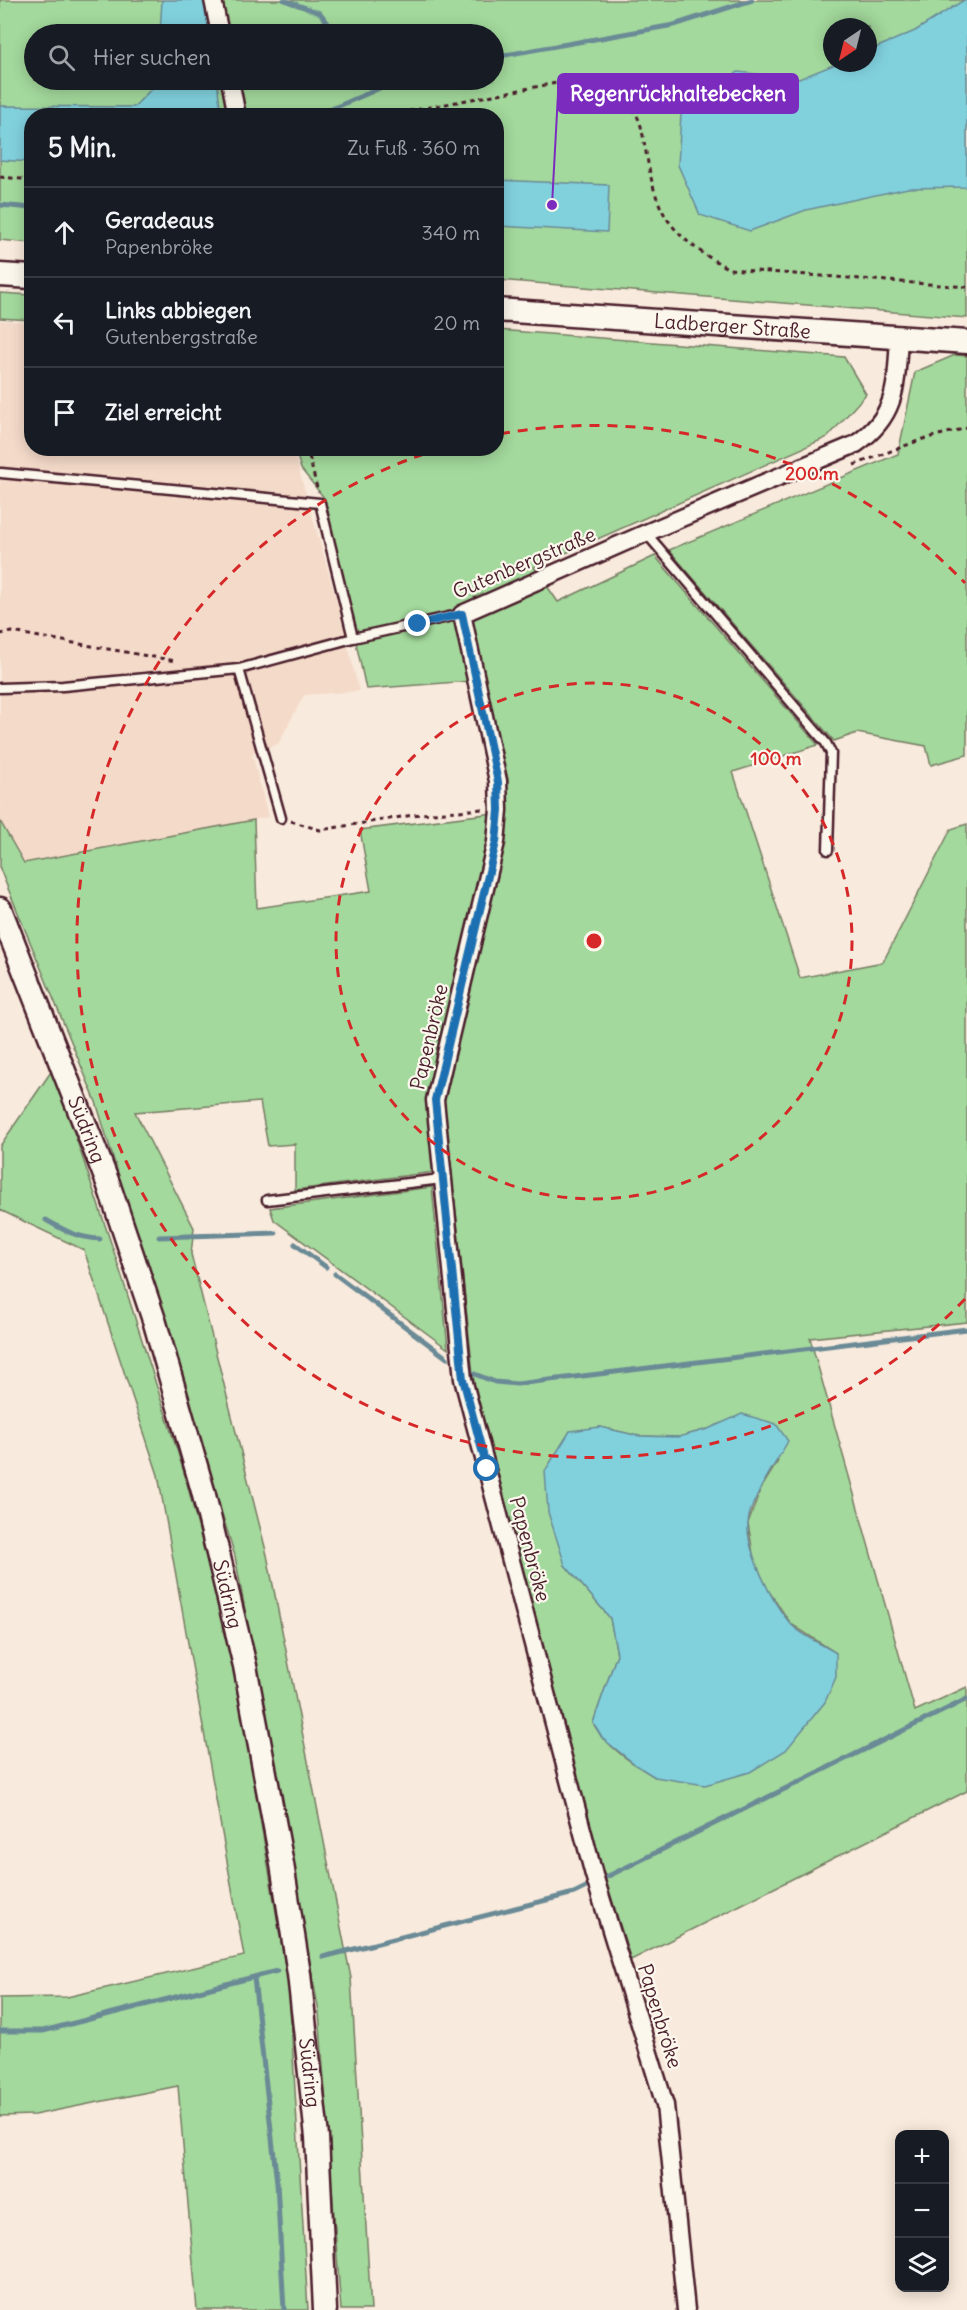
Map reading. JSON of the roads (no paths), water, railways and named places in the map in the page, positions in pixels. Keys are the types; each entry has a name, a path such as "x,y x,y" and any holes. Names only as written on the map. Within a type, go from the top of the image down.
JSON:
{"main road":[{"path":"0,275 24,276"},
{"name":"Ladberger Straße","path":"504,311 967,342"},
{"name":"Südring","path":"0,909 108,1183 155,1323 203,1491 245,1666 282,1864 299,1974 316,2137 326,2310"}],"street":[{"path":"213,0 218,24"},
{"path":"232,90 235,108"},
{"name":"Gutenbergstraße","path":"462,614 856,444 870,434 886,415 896,383 899,337"},
{"name":"Papenbröke","path":"462,614 498,782 499,810 496,842 435,1100 463,1379 594,1875 665,2105 686,2310"}],"lane":[{"path":"1,473 320,503 353,638"},
{"path":"646,533 826,743 831,753 828,850"},
{"name":"Gutenbergstraße","path":"0,688 63,686 239,669 353,638 462,614"},
{"path":"239,669 281,818"},
{"path":"267,1200 442,1179"}],"water":[{"path":"162,0 204,0 209,24 161,24"},
{"path":"967,0 967,187 908,188 806,210 750,231 700,215 678,165 681,114 738,72 799,79 823,69 823,72 877,72 877,47 915,31"},
{"path":"150,90 218,90 220,108 24,108 24,162 0,160 0,106 134,107"},
{"path":"504,180 609,185 607,232 504,226"},
{"path":"742,1414 776,1424 788,1441 758,1493 750,1514 748,1534 756,1561 768,1590 790,1623 805,1635 836,1653 836,1677 825,1702 786,1750 750,1772 705,1785 655,1777 637,1766 602,1738 593,1723 617,1654 610,1618 565,1565 548,1512 545,1471 570,1431 600,1427 639,1436 679,1437 708,1429"}],"waterway":[{"path":"284,0 320,13 328,24"},
{"path":"504,55 674,25 752,0"},
{"path":"334,108 375,90"},
{"path":"0,205 24,207"},
{"path":"46,1220 72,1233 100,1239"},
{"path":"159,1237 276,1233"},
{"path":"295,1244 326,1267"},
{"path":"335,1274 447,1358"},
{"path":"472,1373 495,1382 517,1384 967,1329"},
{"path":"323,1957 574,1893 967,1699"},
{"path":"0,2031 43,2031 277,1971"},
{"path":"254,1978 277,2183 284,2310"}],"place":[{"name":"Regenrückhaltebecken","path":"552,205"}]}
